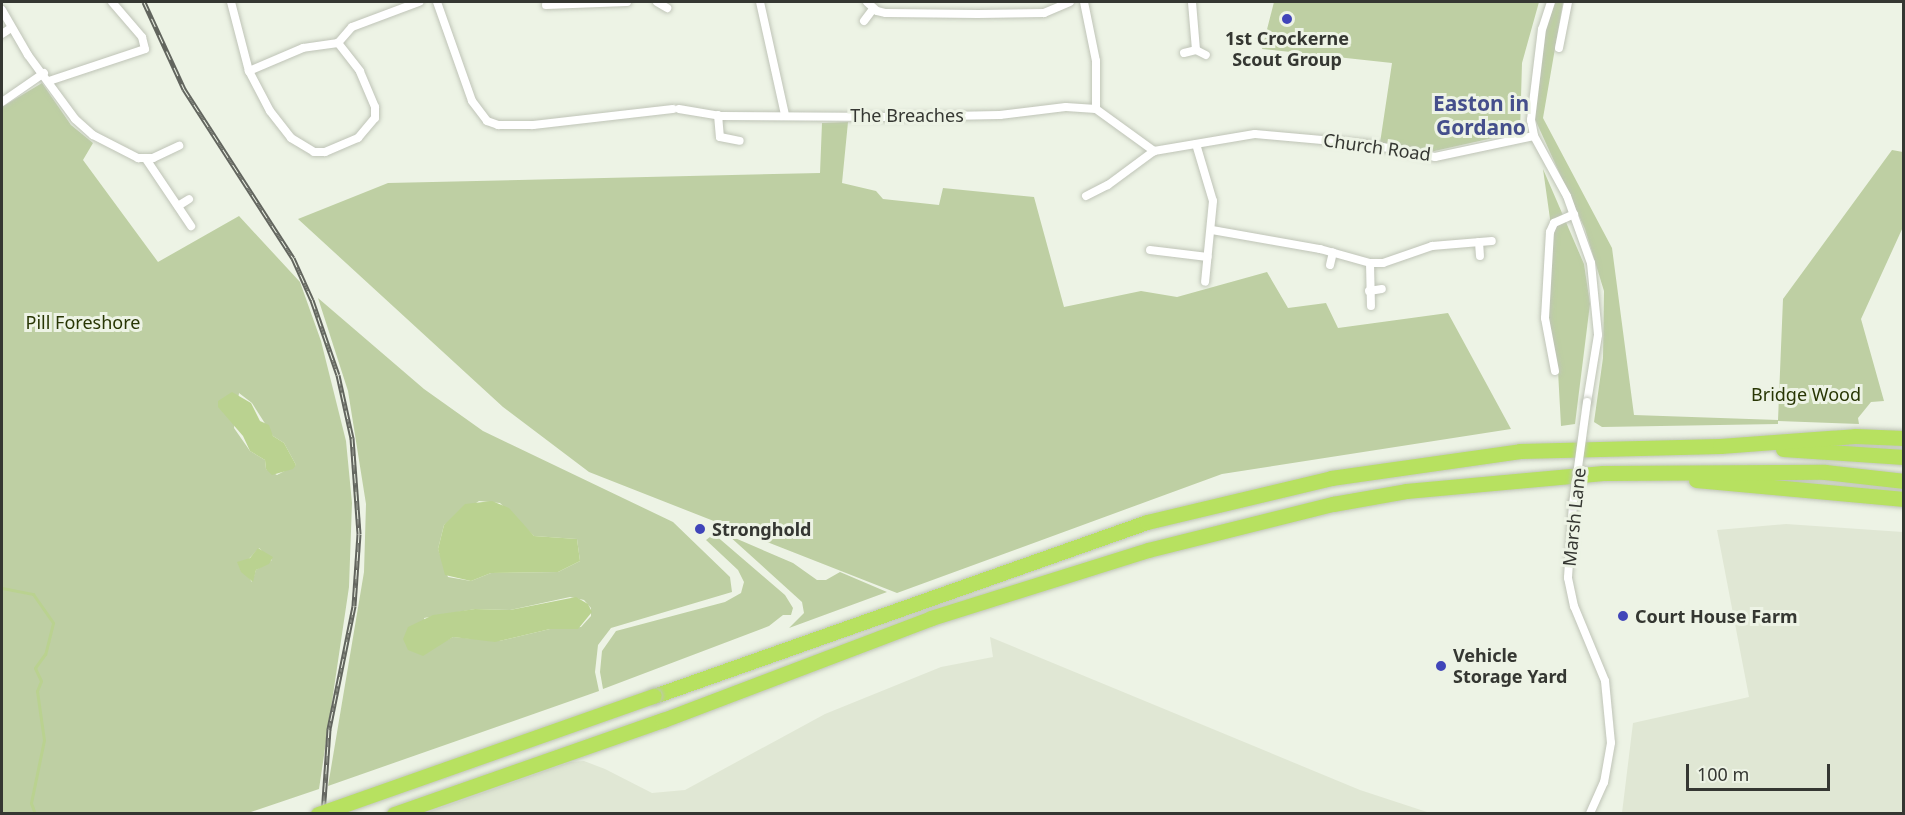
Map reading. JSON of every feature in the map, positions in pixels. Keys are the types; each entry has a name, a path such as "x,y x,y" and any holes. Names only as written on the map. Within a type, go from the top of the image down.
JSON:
{"highway":[{"path":"318,813 654,696 904,605 1147,522 1330,478 1521,451 1720,446 1855,435 1904,438"},
{"path":"1720,446 1904,457"},
{"path":"394,813 663,720 932,618 1148,550 1333,504 1406,491 1604,473 1824,472 1904,481"},
{"path":"1604,473 1904,499"}],"street":[{"path":"2,102 46,77 145,49 142,37 112,2"},
{"path":"231,2 249,71 270,111 291,138 315,152 336,149 366,132 375,118 375,107 360,71 338,43"},
{"path":"249,71 303,48 338,43 352,27 419,2"},
{"name":"The Breaches","path":"437,2 472,101 487,121 498,125 533,125 676,109 718,115 938,116 1000,115 1066,106 1096,109"},
{"path":"546,5 627,2"},
{"path":"657,2 667,8"},
{"path":"760,2 785,115"},
{"path":"864,21 870,5 886,13 1044,13 1070,2"},
{"path":"1084,2 1096,61 1096,109 1154,151 1108,185 1086,196"},
{"path":"1192,2 1196,50"},
{"path":"1534,136 1530,120 1535,79 1551,2"},
{"path":"1562,44 1568,2"},
{"path":"2,10 11,28 75,119 93,135 130,156 146,159 179,146"},
{"path":"2,34 11,28"},
{"path":"1184,53 1196,50 1206,55"},
{"path":"718,115 720,137 740,141"},
{"name":"Church Road","path":"1154,151 1255,134 1367,144 1436,157 1534,136"},
{"name":"Marsh Lane","path":"1534,136 1574,214 1591,264 1598,307 1594,367 1573,504 1568,578 1574,606 1605,681 1611,743 1604,782 1590,813"},
{"path":"1196,144 1212,188 1212,230 1205,282"},
{"path":"146,159 191,226"},
{"path":"178,207 189,199"},
{"path":"1556,371 1545,318 1550,232 1554,223 1574,214"},
{"path":"1212,230 1333,252 1370,263 1432,246 1492,241"},
{"path":"1479,242 1480,256"},
{"path":"1150,250 1208,257"},
{"path":"1330,265 1333,252"},
{"path":"1370,263 1371,306"},
{"path":"1369,291 1382,289"}],"shaded area":[{"path":"232,392 251,403 260,421 269,425 273,436 284,443 296,465 293,469 272,475 266,469 265,460 250,451 243,436 218,407 218,401"},
{"path":"492,501 509,508 534,536 577,539 580,561 558,572 491,573 471,581 445,575 438,549 444,525 465,504"},
{"path":"1786,524 1903,532 1903,813 1622,813 1633,723 1749,697 1717,530"},
{"path":"258,548 273,557 269,564 256,570 253,582 241,572 237,562 250,558"},
{"path":"576,597 588,604 592,612 578,629 550,629 495,642 453,637 423,656 408,650 403,639 408,627 433,615 475,609 510,610"},
{"path":"990,637 1360,790 1430,813 423,814 570,762 584,761 652,793 685,790 825,714 941,667 993,657"}],"green space":[{"path":"1274,2 1539,2 1522,63 1520,132 1430,152 1380,143 1392,63 1262,49"},
{"name":"Bridge Wood","path":"1553,2 1563,2 1543,118 1612,248 1634,415 1778,420 1783,299 1892,150 1903,152 1903,227 1861,319 1884,401 1871,402 1858,418 1859,424 1778,421 1778,424 1602,427 1594,422 1603,358 1604,291 1585,229 1534,117 1545,30"},
{"name":"Pill Foreshore","path":"42,83 71,125 93,143 83,160 158,262 239,216 300,282 321,341 346,441 352,503 349,587 319,789 248,813 2,813 2,107","holes":["239,393 252,403 273,436 284,443 296,465 277,475 266,469 265,460 250,451 234,428","259,548 272,560 256,570 252,582 241,567"]},
{"path":"848,122 842,183 876,191 883,199 939,205 943,188 1034,197 1064,307 1141,291 1177,297 1267,272 1288,308 1326,303 1338,328 1448,313 1511,429 1222,474 897,593 589,472 503,407 298,219 388,183 820,173 822,123"},
{"path":"1543,169 1584,264 1590,304 1575,424 1561,426 1558,371 1547,318 1552,233"},
{"path":"318,298 424,389 483,431 673,522 730,577 732,592 611,628 598,645 595,672 599,691 328,786 364,572 366,504 348,391","holes":["479,501 500,503 534,536 577,539 580,561 558,572 491,573 471,581 448,577 438,549 444,525","570,597 584,600 591,608 591,616 581,627 550,629 499,641 453,637 435,646 424,618 475,609 510,610"]},
{"path":"714,534 785,595 793,608 791,615 783,615 769,626 603,689 600,672 602,651 616,631 725,602 741,593 744,582 738,570 706,540"},
{"path":"728,535 793,563 817,580 826,580 840,572 887,592 789,628 804,613 802,602"}],"waterway":[{"path":"2,588 33,594 53,623 45,654 35,668 41,681 37,691 44,740 31,803 35,814"}],"railway":[{"path":"144,2 184,89 293,258 312,300 338,375 352,438 359,534 354,606 329,729 323,814"}],"place":[{"name":"1st Crockerne Scout Group","path":"1287,19"},
{"name":"Stronghold","path":"700,529"},
{"name":"Court House Farm","path":"1623,616"},
{"name":"Vehicle Storage Yard","path":"1441,666"}],"district":[{"name":"Easton in Gordano","path":"1481,115"}]}
